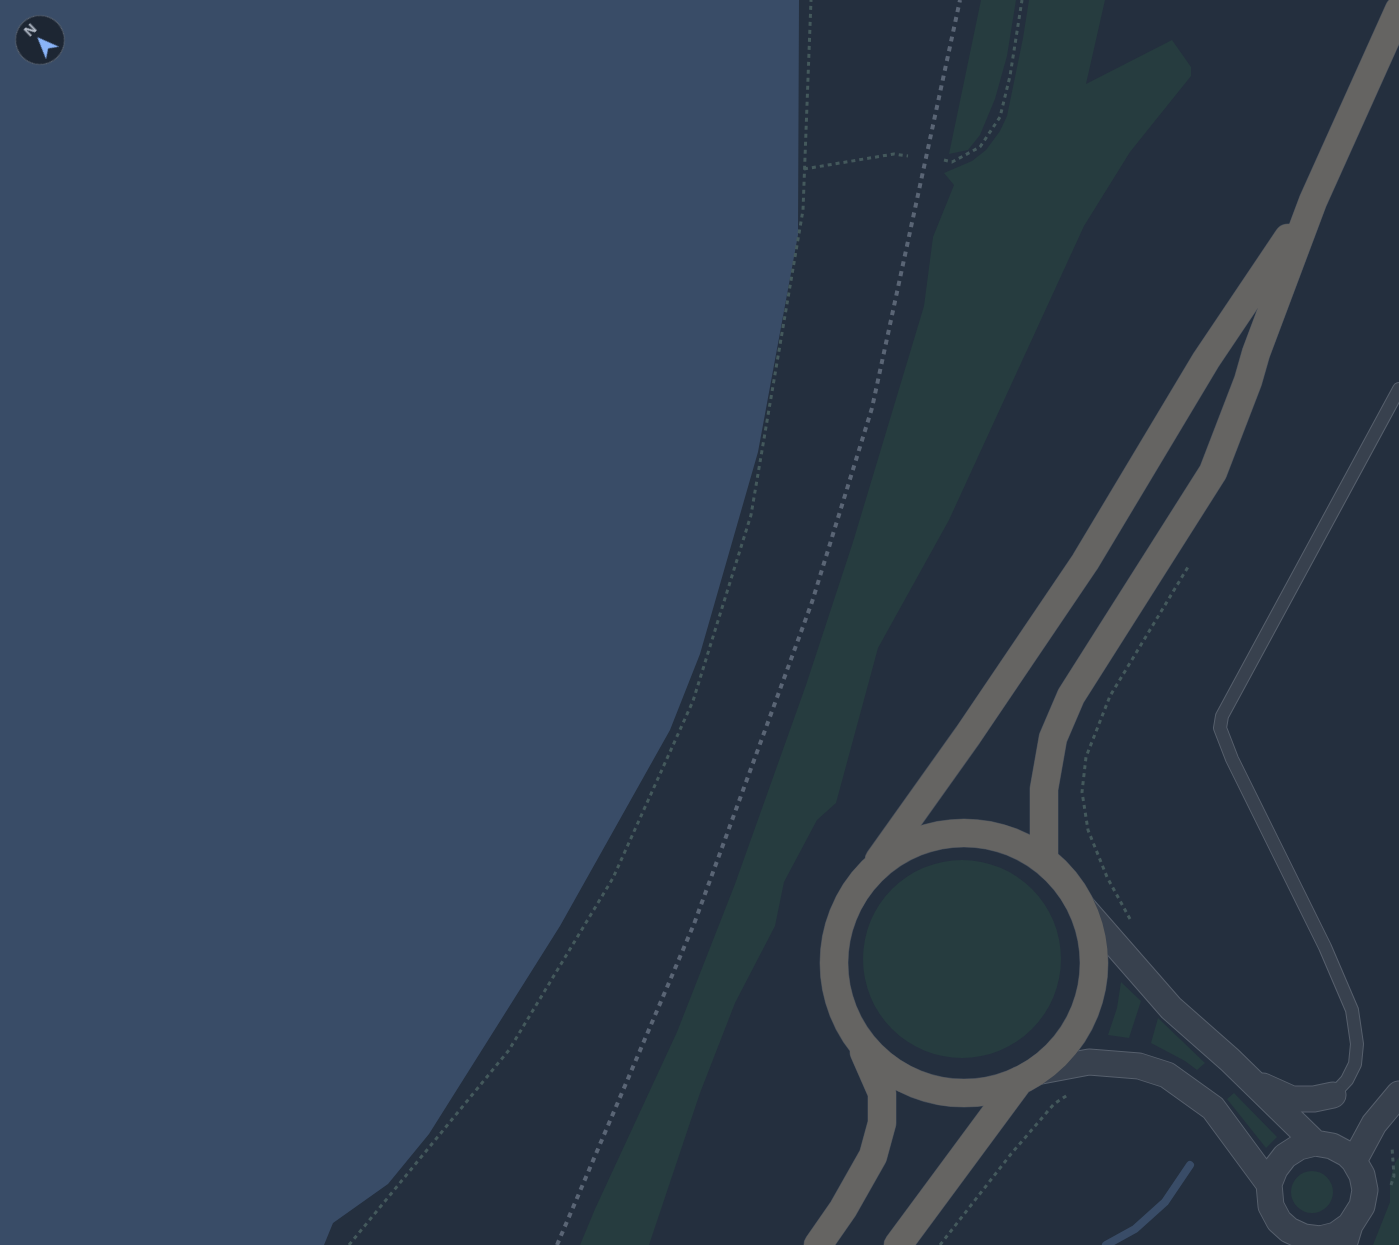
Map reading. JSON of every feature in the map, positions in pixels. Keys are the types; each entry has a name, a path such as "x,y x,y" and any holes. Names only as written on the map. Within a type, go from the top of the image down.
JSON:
{"highway":[{"path":"1044,859 1044,789 1053,738 1072,696 1213,472 1313,201 1399,10"},
{"path":"818,1245 843,1209 873,1156 882,1122 882,1093 862,1045 840,1006 834,978 836,932 855,891 873,869 968,735 1085,562 1206,360 1313,201"},
{"path":"873,869 924,838 970,832 1014,842 1044,859 1081,905 1094,949 1091,995 1070,1039 1028,1076 898,1245"},
{"path":"862,1045 896,1075 947,1093 1002,1088 1028,1076"}],"street":[{"path":"1081,905 1170,1008 1324,1145 1347,1154 1354,1161 1362,1175 1365,1190 1362,1206 1347,1235 1336,1235 1320,1239 1304,1237 1298,1239 1279,1221 1271,1206 1269,1184 1275,1169 1285,1156 1299,1147 1324,1145 1374,1124"},
{"path":"1028,1076 1088,1062 1139,1066 1167,1075 1213,1108 1269,1184"},
{"path":"1251,1082 1292,1099 1314,1099 1332,1095"},
{"path":"1354,1161 1374,1124 1399,1094"}],"lane":[{"path":"1332,1095 1347,1080 1355,1064 1357,1044 1352,1010 1325,947 1232,759 1220,728 1222,716 1399,388"}],"path":[{"path":"349,1245 509,1050 613,878 693,701 751,515 802,210 810,0"},
{"path":"944,160 952,162 980,147 1000,118 1010,76 1022,0"},
{"path":"804,169 894,154 908,156"},
{"path":"1133,924 1108,877 1088,830 1082,792 1086,757 1110,696 1189,565"},
{"path":"940,1245 1036,1125 1054,1104 1072,1091"}],"green space":[{"path":"981,0 1016,0 1007,56 995,99 980,135 968,150 949,154"},
{"path":"1029,0 1105,0 1086,84 1172,40 1191,67 1191,76 1130,152 1084,226 949,520 878,648 836,803 817,820 784,882 775,926 735,1003 700,1093 649,1245 580,1245 677,1032 735,884 806,685 853,542 924,306 933,237 954,185 944,173 972,161 986,150 1000,131 1007,116"},
{"path":"952,860 972,860 991,864 1009,871 1025,882 1039,896 1054,921 1061,949 1057,988 1050,1006 1039,1022 1025,1036 1009,1047 991,1054 972,1058 952,1058 933,1054 915,1047 899,1036 885,1022 874,1006 867,988 863,969 863,949 867,930 874,912 885,896 899,882 915,871 933,864"},
{"path":"1121,982 1141,1001 1129,1038 1108,1035 1117,1008"},
{"path":"1158,1018 1205,1063 1197,1070 1185,1061 1151,1043"},
{"path":"1234,1093 1277,1137 1266,1148 1227,1099"},
{"path":"1399,1157 1399,1245 1373,1245 1390,1202 1390,1180 1395,1163"},
{"path":"1312,1171 1327,1177 1333,1192 1327,1207 1312,1213 1297,1207 1291,1192 1297,1177"}],"water":[{"path":"0,0 799,0 798,235 758,452 700,654 670,730 560,926 429,1134 388,1184 333,1223 324,1245 0,1245"}],"waterway":[{"path":"1106,1245 1135,1229 1165,1202 1190,1165"}],"railway":[{"path":"557,1245 694,924 812,602 872,408 960,0"}]}
